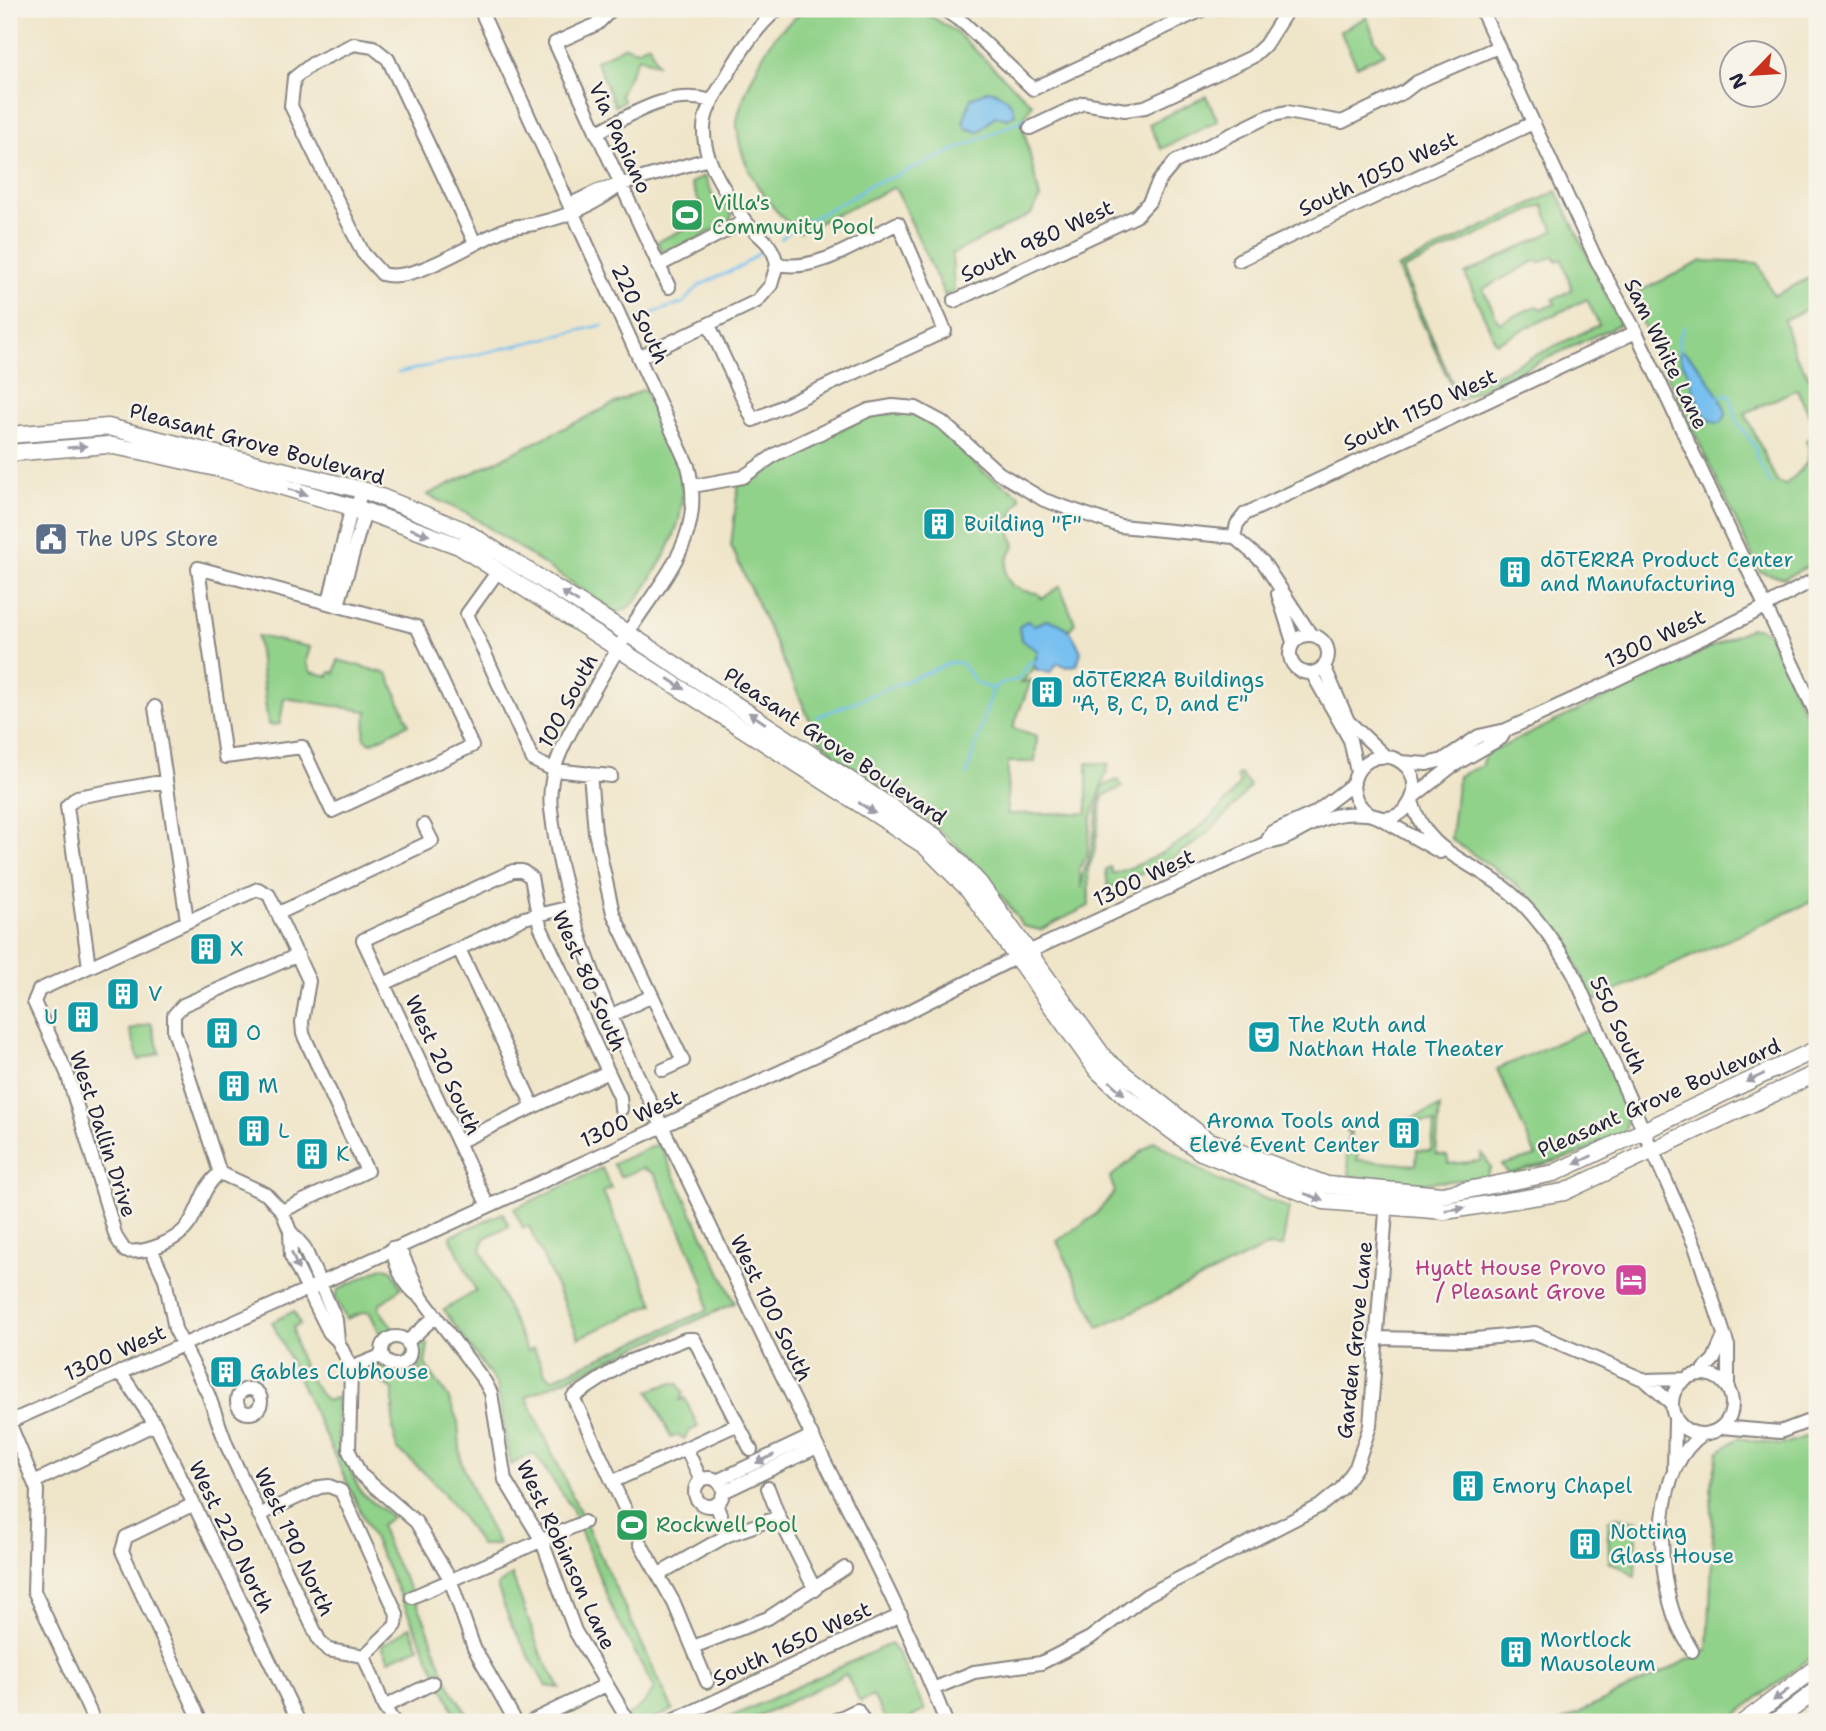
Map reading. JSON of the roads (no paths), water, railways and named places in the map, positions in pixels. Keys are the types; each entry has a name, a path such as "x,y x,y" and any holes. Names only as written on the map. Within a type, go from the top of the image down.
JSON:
{"main road":[{"name":"Pleasant Grove Boulevard","path":"9,435 108,427 362,490 463,530 623,640 936,836 979,883 1021,955 1097,1070 1157,1122 1201,1152 1324,1201 1387,1200 1442,1195 1554,1173 1817,1049"},
{"name":"Pleasant Grove Boulevard","path":"9,453 108,444 225,470 356,509 459,546 623,640"},
{"name":"Pleasant Grove Boulevard","path":"1387,1200 1445,1211 1564,1192 1817,1073"},
{"path":"1744,1722 1817,1667"},
{"path":"1775,1722 1817,1690"}],"street":[{"name":"220 South","path":"480,9 640,358 688,466 694,486 689,532 676,562 623,640"},
{"name":"Via Papiano","path":"612,9 597,24 555,43 669,287"},
{"path":"640,358 757,301 771,285 777,264 766,239 745,221 708,159 705,120 712,101 761,23 778,9"},
{"path":"943,9 965,24 1033,89 1204,9"},
{"path":"1030,128 1083,103 1125,110 1145,107 1252,57 1265,45 1288,9"},
{"name":"Sam White Lane","path":"1481,9 1597,259 1636,332 1817,716"},
{"path":"475,243 388,59 373,47 354,44 301,70 292,87 291,106 363,253 382,274 404,276 475,243 509,227 571,209 620,185 708,159"},
{"name":"South 980 West","path":"954,301 1136,216 1149,202 1159,181 1175,162 1269,116 1287,112 1342,121 1404,93 1418,82 1499,47"},
{"path":"596,133 657,102 682,96 712,101"},
{"name":"South 1050 West","path":"1239,260 1533,123"},
{"path":"658,266 745,221"},
{"path":"709,326 753,420 945,331 898,223 818,262 797,269 777,264"},
{"name":"South 1150 West","path":"1234,537 1237,524 1245,514 1636,332"},
{"path":"694,486 743,477 776,454 869,410 909,407 934,416 999,473 1055,505 1119,526 1234,537 1263,562 1311,635"},
{"path":"334,603 351,534 350,514 356,509 362,490"},
{"path":"198,568 334,603 417,627 472,746 332,811 302,747 225,757 198,568"},
{"path":"498,570 467,614 533,760 554,770 611,776"},
{"name":"1300 West","path":"1506,730 1817,578"},
{"path":"1274,580 1293,642 1291,661 1299,670 1318,669"},
{"path":"1293,642 1301,636 1311,635 1322,640 1327,648 1318,669 1350,740 1357,801 1374,816 1440,852 1447,852"},
{"name":"100 South","path":"571,907 551,810 554,770 560,749 623,640"},
{"path":"1318,669 1348,721 1386,757 1401,762 1434,762 1479,736 1506,730"},
{"path":"155,707 187,920"},
{"path":"1266,843 1287,838 1329,817 1397,815 1451,767 1501,738 1506,730"},
{"path":"1266,843 1272,832 1323,808 1372,759 1386,757"},
{"path":"1401,762 1414,781 1412,799 1424,831 1447,852"},
{"path":"590,773 595,832 613,913 682,1061 663,1070"},
{"path":"166,781 77,797 67,806 89,967 258,889 269,895 309,981 302,1022 303,1034 367,1171 282,1211"},
{"path":"278,913 432,841 424,825"},
{"name":"1300 West","path":"9,1422 314,1287 392,1248 886,1023 1021,955 1266,843"},
{"name":"550 South","path":"1447,852 1499,883 1525,906 1548,933 1572,971 1695,1246 1728,1346 1728,1389"},
{"name":"West 80 South","path":"363,940 513,871 522,870 531,877 540,926 620,1097 621,1109"},
{"path":"384,984 538,913 571,907"},
{"name":"West 100 South","path":"571,907 585,956 662,1125 814,1442 901,1615 946,1722"},
{"name":"West 20 South","path":"363,940 488,1206"},
{"path":"459,949 533,1106"},
{"path":"298,955 183,1005 174,1015 174,1031 220,1173 266,1194 282,1211 290,1231 291,1256 314,1287 329,1332 338,1341 351,1368 349,1451 353,1462 360,1474 416,1522 450,1579 474,1647 516,1722"},
{"name":"West Dallin Drive","path":"89,967 39,990 34,1002 67,1073 116,1237 125,1251 151,1249"},
{"path":"612,1015 652,996"},
{"path":"458,1142 608,1072"},
{"path":"182,1345 171,1316 165,1279 151,1249 188,1226 211,1180 220,1173"},
{"name":"Garden Grove Lane","path":"933,1689 974,1672 1041,1663 1090,1638 1147,1595 1310,1512 1341,1489 1362,1455 1370,1426 1387,1200"},
{"name":"West Robinson Lane","path":"392,1248 403,1256 422,1298 491,1393 505,1480 542,1541 576,1631 626,1717"},
{"path":"407,1342 436,1316"},
{"path":"1378,1338 1466,1340 1535,1333 1645,1380 1672,1404"},
{"path":"1700,1374 1713,1359 1724,1336"},
{"path":"398,1337 407,1342 409,1353 401,1364 391,1364 383,1355 383,1347 388,1339 398,1337"},
{"path":"625,1511 614,1481 573,1396 625,1363 686,1339 694,1339 751,1450"},
{"name":"West 190 North","path":"182,1345 198,1376 202,1396 217,1414 227,1446 319,1640 328,1650 364,1656"},
{"path":"351,1368 383,1355"},
{"name":"West 220 North","path":"120,1372 155,1424 299,1722"},
{"path":"1645,1380 1685,1379 1700,1374 1715,1377 1728,1389 1732,1406 1730,1415 1721,1427"},
{"path":"1685,1379 1675,1390 1672,1404 1675,1420 1674,1471 1663,1511 1666,1580 1673,1612 1692,1651"},
{"path":"217,1414 238,1406"},
{"path":"1732,1406 1757,1429"},
{"path":"1674,1471 1690,1446 1703,1434 1721,1427 1793,1430 1817,1418"},
{"path":"1675,1420 1691,1433 1703,1434"},
{"path":"9,1422 36,1481 34,1591 91,1714 91,1722"},
{"path":"36,1481 155,1424"},
{"path":"614,1481 687,1450 736,1425"},
{"path":"720,1487 814,1442"},
{"path":"687,1450 701,1480 695,1493 698,1502 706,1506 716,1504"},
{"path":"701,1480 709,1478 720,1487"},
{"path":"259,1515 329,1486 341,1491 394,1606 397,1620 392,1630 364,1656 384,1707 394,1722"},
{"path":"720,1487 716,1504 728,1535"},
{"path":"768,1488 779,1517 815,1590"},
{"path":"194,1504 126,1537 121,1546 201,1722"},
{"path":"659,1574 728,1535 779,1517"},
{"path":"412,1597 584,1522"},
{"path":"640,1543 659,1574 707,1682"},
{"path":"693,1647 768,1618 815,1590 845,1568"},
{"name":"South 1650 West","path":"670,1722 901,1615"},
{"path":"384,1707 433,1683"},
{"path":"530,1722 606,1685"},
{"path":"832,1722 860,1716"}],"water":[{"path":"989,90 1006,98 1015,114 1008,119 995,116 979,132 967,129 963,123 971,98"},
{"path":"1679,350 1693,360 1715,389 1726,415 1721,423 1714,422 1703,413"},
{"path":"1046,620 1059,623 1072,635 1081,652 1077,665 1067,667 1058,663 1050,673 1037,670 1034,665 1038,651 1021,640 1019,627 1027,621 1034,625"}],"waterway":[{"path":"781,239 792,229 856,195 869,185 896,176 1027,118"},
{"path":"637,318 683,303 700,285 742,266 760,252"},
{"path":"398,373 603,325"},
{"path":"1680,352 1678,341 1684,327"},
{"path":"1718,397 1728,394 1730,397 1737,421 1755,447 1757,459 1771,484"},
{"path":"817,717 953,662 961,663 976,683 993,689"},
{"path":"967,774 993,689 999,684 1019,679 1030,662 1037,662"}],"place":[{"name":"Villa's Community Pool","path":"687,215"},
{"name":"Building \"F\"","path":"939,524"},
{"name":"The UPS Store","path":"51,539"},
{"name":"dōTERRA Product Center and Manufacturing","path":"1515,572"},
{"name":"dōTERRA Buildings \"A, B, C, D, and E\"","path":"1047,692"},
{"name":"X","path":"206,949"},
{"name":"V","path":"123,994"},
{"name":"U","path":"83,1017"},
{"name":"O","path":"222,1033"},
{"name":"The Ruth and Nathan Hale Theater","path":"1264,1037"},
{"name":"M","path":"234,1086"},
{"name":"L","path":"254,1131"},
{"name":"Aroma Tools and Elevé Event Center","path":"1404,1133"},
{"name":"K","path":"312,1154"},
{"name":"Hyatt House Provo / Pleasant Grove","path":"1631,1280"},
{"name":"Gables Clubhouse","path":"226,1372"},
{"name":"Emory Chapel","path":"1468,1486"},
{"name":"Rockwell Pool","path":"632,1525"},
{"name":"Notting Glass House","path":"1585,1544"},
{"name":"Mortlock Mausoleum","path":"1516,1652"}]}
